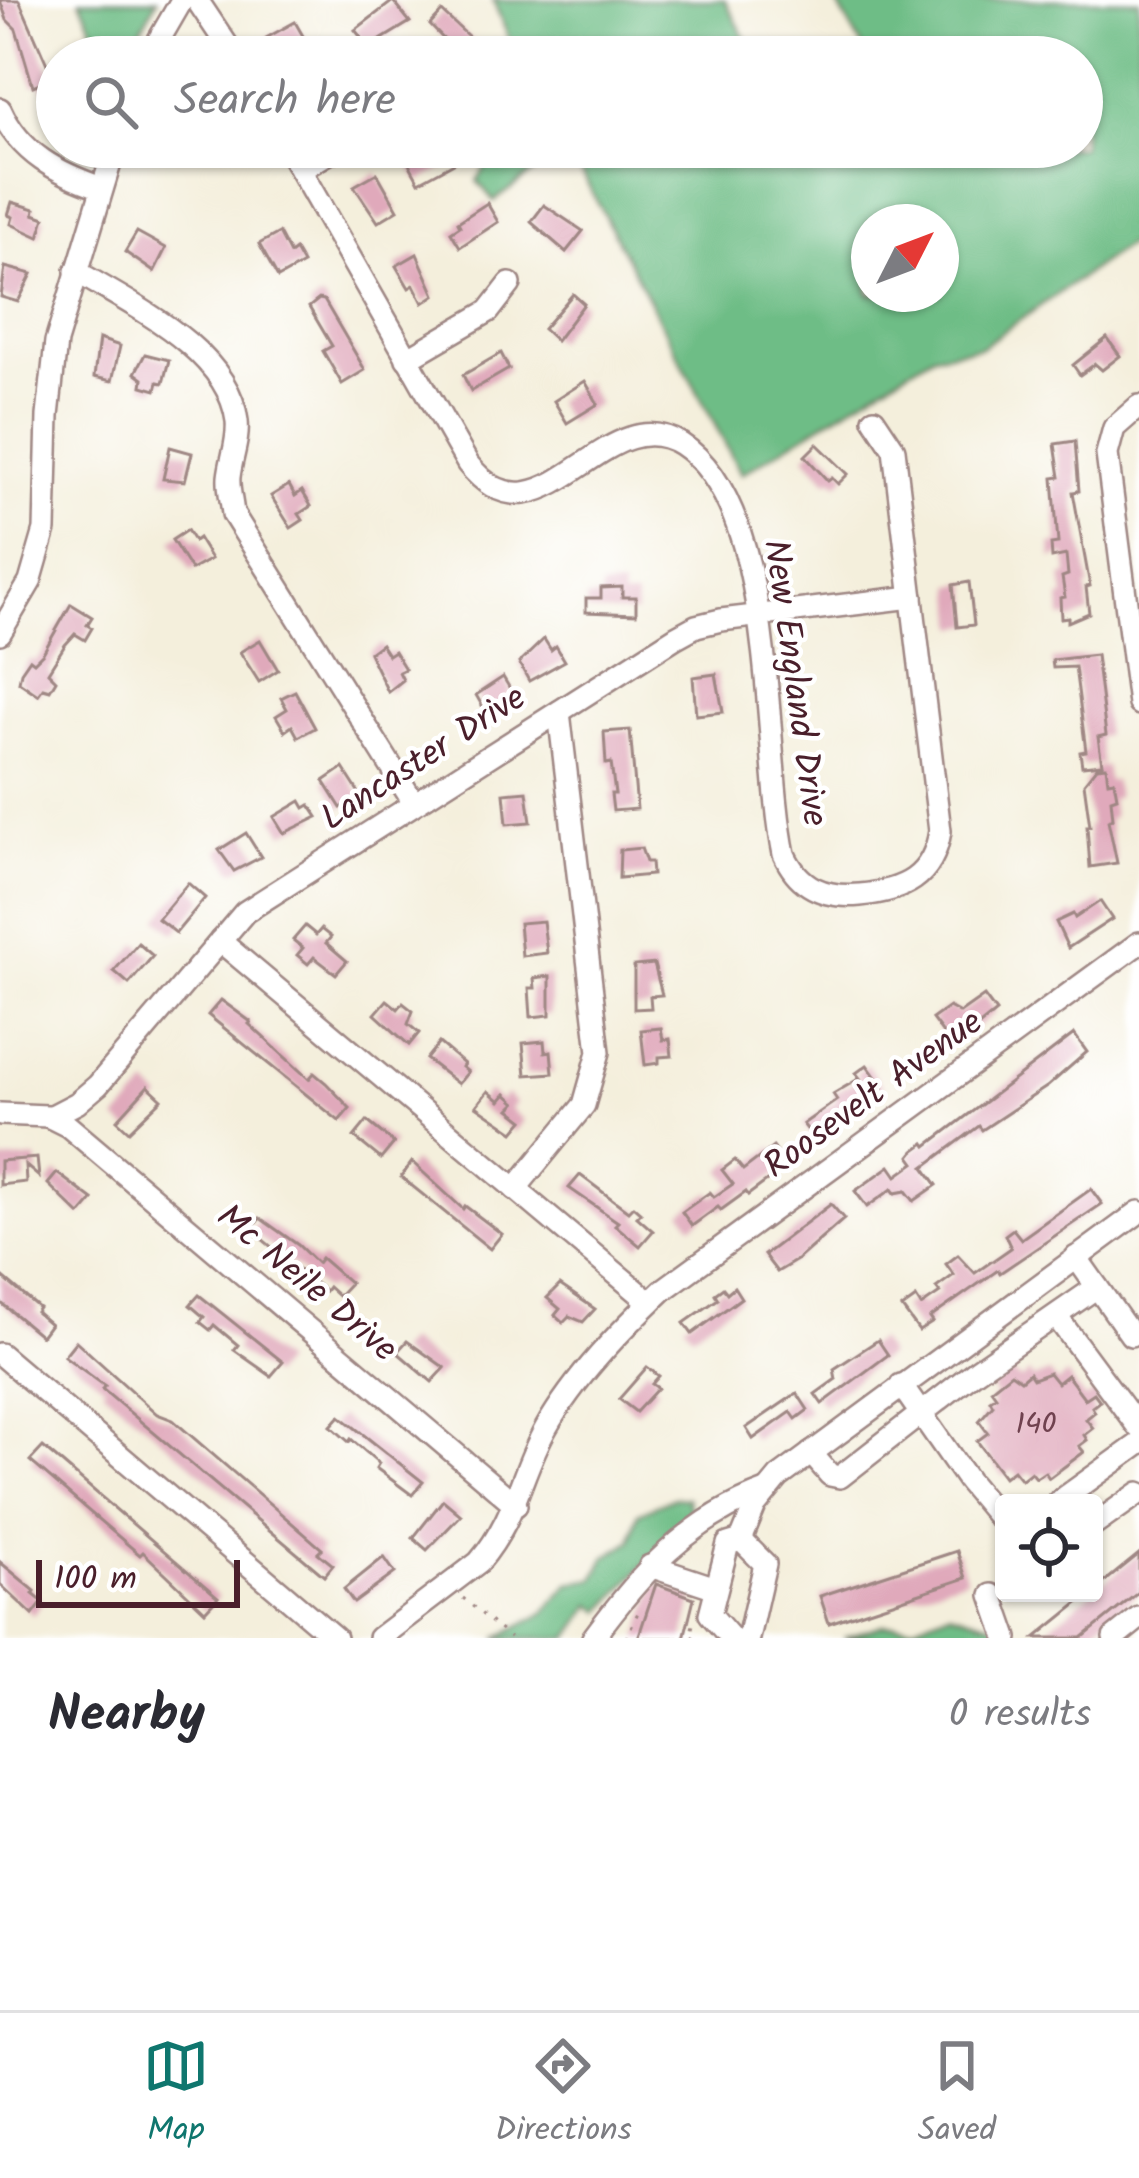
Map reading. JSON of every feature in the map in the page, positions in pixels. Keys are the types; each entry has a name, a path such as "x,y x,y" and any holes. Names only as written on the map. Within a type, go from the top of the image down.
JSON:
{"street":[{"path":"161,36 182,0"},
{"path":"196,0 221,36"},
{"path":"0,109 19,140 36,156"},
{"path":"51,168 102,188"},
{"path":"0,633 30,582 46,530 50,379 56,342 108,168"},
{"name":"New England Drive","path":"300,170 468,464 485,483 502,491 527,493 547,488 633,436 661,436 683,445 716,483 737,518 749,559 787,861 799,878 822,893 840,897 889,892 922,873 933,858 940,831 894,449 874,419"},
{"path":"76,271 176,332 199,353 227,391 237,430 229,474 233,514 414,803"},
{"path":"407,359 489,311 510,284"},
{"path":"1139,406 1114,428 1107,454 1139,704"},
{"name":"Lancaster Drive","path":"50,1117 98,1085 244,913 696,626 912,597"},
{"path":"515,1189 584,1105 599,1052 559,712"},
{"path":"220,941 650,1302"},
{"name":"Roosevelt Avenue","path":"379,1638 478,1562 516,1505 531,1459 560,1405 650,1302 1139,943"},
{"path":"0,1114 50,1117"},
{"name":"Mc Neile Drive","path":"50,1117 68,1126 516,1505"},
{"path":"593,1638 657,1560 732,1505 766,1490 1139,1212"},
{"path":"1076,1257 1132,1335"},
{"path":"811,1453 830,1475 839,1477 1097,1287"},
{"path":"1056,1316 1139,1428"},
{"path":"0,1354 335,1638"},
{"path":"901,1385 995,1512"},
{"path":"1070,1494 1139,1444"},
{"path":"731,1638 710,1614 716,1588 734,1542 766,1490"},
{"path":"1103,1519 1139,1493"},
{"path":"657,1560 710,1536 734,1542 765,1564 748,1638"},
{"path":"657,1560 716,1588"},
{"path":"993,1588 1007,1638"},
{"path":"1114,1638 1139,1618"}],"path":[{"path":"458,1593 510,1638"}],"green space":[{"path":"80,0 157,0 137,36 96,36"},
{"path":"493,0 725,0 744,36 508,36"},
{"path":"835,0 1139,0 1139,237 981,347 934,354 741,474 579,168 1103,168 1103,36 856,36"},
{"path":"485,168 539,168 494,201 477,181"},
{"path":"675,1497 687,1498 691,1513 602,1611 592,1605 569,1638 497,1638 544,1613 570,1583 594,1579 606,1557 631,1541 638,1513"},
{"path":"949,1611 997,1625 1001,1638 844,1638 884,1625 914,1626"}],"building":[{"path":"0,0 19,0 36,39 33,86 16,29"},
{"path":"393,1 410,22 387,36 360,36 355,30"},
{"path":"442,12 468,36 441,36 430,25"},
{"path":"295,22 303,36 270,36"},
{"path":"411,168 445,168 419,182"},
{"path":"377,173 398,210 378,222 354,186"},
{"path":"12,202 35,209 34,214 45,218 39,237 11,224"},
{"path":"487,203 498,222 460,247 451,232"},
{"path":"544,205 583,231 566,252 531,222"},
{"path":"137,232 166,248 154,272 125,252"},
{"path":"279,233 290,254 295,250 303,264 278,278 259,244"},
{"path":"417,254 435,295 423,303 396,266"},
{"path":"5,267 32,274 18,302 1,297"},
{"path":"573,294 584,304 556,341 543,329"},
{"path":"324,300 365,370 342,384 323,351 332,346 309,307"},
{"path":"1107,338 1120,356 1102,370 1095,364 1080,375 1073,365"},
{"path":"99,339 120,346 112,381 94,377"},
{"path":"501,353 509,369 471,391 463,375"},
{"path":"145,354 169,360 163,383 158,382 156,390 142,386 143,379 135,373"},
{"path":"585,381 598,404 567,423 554,401"},
{"path":"1075,441 1079,491 1073,492 1090,586 1086,587 1089,613 1068,622 1068,617 1061,618 1060,598 1065,597 1066,555 1052,558 1051,544 1058,543 1053,478 1060,477 1055,444"},
{"path":"817,444 848,474 838,484 832,478 828,481 805,456"},
{"path":"170,447 192,453 185,481 163,479"},
{"path":"289,485 295,496 302,491 311,506 291,528 271,496"},
{"path":"187,530 211,559 191,570 172,540"},
{"path":"969,582 974,625 957,627 953,585"},
{"path":"622,587 622,597 636,597 636,614 586,612 586,598 601,598 601,588"},
{"path":"71,604 92,617 87,625 92,628 85,640 75,634 65,645 48,672 56,680 50,690 43,688 38,695 19,682 21,672 30,659 34,662 43,653"},
{"path":"544,639 551,650 556,646 565,661 529,681 519,663"},
{"path":"260,640 278,670 259,682 240,652"},
{"path":"381,644 388,655 394,651 405,669 399,672 403,680 388,692 369,653"},
{"path":"1096,655 1106,735 1098,737 1102,764 1082,766 1080,752 1086,751 1075,667 1053,668 1052,660"},
{"path":"716,674 723,712 696,715 693,677"},
{"path":"503,677 512,692 504,697 508,703 488,716 476,695"},
{"path":"295,691 315,728 298,737 292,726 285,731 276,716 287,709 281,698"},
{"path":"630,730 637,809 613,811 611,794 615,794 611,763 606,764 604,732"},
{"path":"1106,766 1117,797 1111,799 1113,818 1108,820 1117,863 1090,867 1084,783 1097,767"},
{"path":"343,768 361,796 341,808 324,781"},
{"path":"527,791 531,822 507,824 504,793"},
{"path":"301,801 318,817 284,833 274,817"},
{"path":"246,833 261,857 234,871 219,850"},
{"path":"641,848 646,862 651,862 652,875 619,878 620,850"},
{"path":"188,883 205,898 176,933 158,919"},
{"path":"1100,901 1112,919 1068,948 1056,922 1073,914 1075,918"},
{"path":"543,921 547,953 522,956 519,923"},
{"path":"305,926 316,935 321,929 331,937 326,943 347,961 336,974 314,957 308,964 297,955 303,948 293,940"},
{"path":"138,943 153,956 129,984 114,971"},
{"path":"654,964 662,995 650,996 651,1008 634,1009 634,966"},
{"path":"550,976 550,1015 531,1017 529,988 535,988 534,978"},
{"path":"984,996 996,1012 976,1028 971,1021 947,1039 932,1019 949,1007 960,1013"},
{"path":"221,1000 251,1022 309,1079 314,1073 326,1083 350,1108 339,1121 208,1015"},
{"path":"387,1000 398,1009 403,1003 413,1011 408,1024 419,1033 409,1045 375,1014"},
{"path":"661,1028 663,1040 670,1039 672,1056 645,1065 641,1030"},
{"path":"1074,1034 1087,1052 1048,1086 982,1130 979,1126 924,1167 937,1185 914,1201 906,1191 892,1189 867,1207 855,1191 890,1166 897,1176 915,1163 910,1156 914,1151 927,1146"},
{"path":"544,1041 545,1052 551,1051 553,1073 526,1075 523,1043"},
{"path":"439,1043 468,1072 458,1084 426,1059"},
{"path":"867,1065 883,1087 817,1142 803,1124 837,1100 833,1094 860,1078 856,1073"},
{"path":"148,1086 162,1099 129,1131 117,1120"},
{"path":"488,1091 500,1101 506,1094 516,1103 510,1109 524,1120 514,1132 476,1106"},
{"path":"367,1121 394,1143 381,1159 354,1137"},
{"path":"773,1147 787,1166 748,1195 721,1210 718,1207 692,1226 682,1212 710,1192 714,1197 733,1184 722,1170 735,1160 743,1170"},
{"path":"37,1158 39,1177 25,1165 26,1182 0,1185 0,1161"},
{"path":"412,1162 463,1209 465,1206 502,1234 490,1249 401,1177"},
{"path":"57,1173 93,1200 80,1215 48,1184"},
{"path":"580,1175 628,1211 633,1206 641,1213 637,1217 653,1231 640,1246 615,1225 618,1222 569,1188"},
{"path":"1091,1189 1102,1204 1000,1273 998,1270 919,1331 902,1308 916,1298 921,1306 940,1293 936,1288 954,1275 946,1264 958,1255 975,1273 1011,1248 1005,1235 1013,1229 1021,1239"},
{"path":"831,1204 844,1219 777,1272 764,1255"},
{"path":"260,1218 350,1283 338,1296 328,1287 325,1291 251,1230"},
{"path":"0,1275 39,1308 36,1312 50,1324 41,1336 0,1302"},
{"path":"560,1285 595,1309 583,1322 569,1316 563,1322 555,1315 560,1309 547,1298"},
{"path":"734,1287 741,1298 692,1334 684,1323 718,1299 715,1294 723,1288 727,1293"},
{"path":"199,1295 283,1362 271,1376 234,1350 238,1345 214,1325 210,1330 200,1322 204,1317 190,1305"},
{"path":"878,1340 888,1355 822,1404 815,1394 836,1379 834,1369"},
{"path":"76,1341 322,1549 318,1553 333,1565 324,1576 64,1356"},
{"path":"407,1341 445,1368 432,1382 397,1352"},
{"path":"647,1367 659,1376 652,1384 658,1388 636,1412 619,1399"},
{"path":"1011,1373 1021,1380 1029,1373 1033,1379 1049,1373 1057,1383 1067,1375 1085,1399 1094,1393 1100,1401 1086,1419 1093,1428 1079,1446 1084,1452 1049,1478 1045,1472 1036,1478 1031,1472 1021,1480 1013,1470 1004,1477 977,1441 988,1433 979,1421 993,1405 990,1400 996,1396 991,1389"},
{"path":"797,1393 808,1410 796,1419 791,1412 753,1439 746,1428"},
{"path":"340,1416 423,1482 412,1495 331,1426"},
{"path":"43,1447 218,1597 205,1611 143,1552 140,1555 30,1461"},
{"path":"443,1500 461,1515 427,1550 413,1538"},
{"path":"957,1551 966,1578 829,1623 820,1596"},
{"path":"1139,1554 1139,1592 1082,1638 1035,1638 1080,1602 1103,1602 1103,1583"},
{"path":"384,1557 395,1573 354,1603 344,1589"},
{"path":"0,1562 43,1602 33,1615 0,1584"},
{"path":"656,1584 694,1598 684,1638 638,1638"}]}
